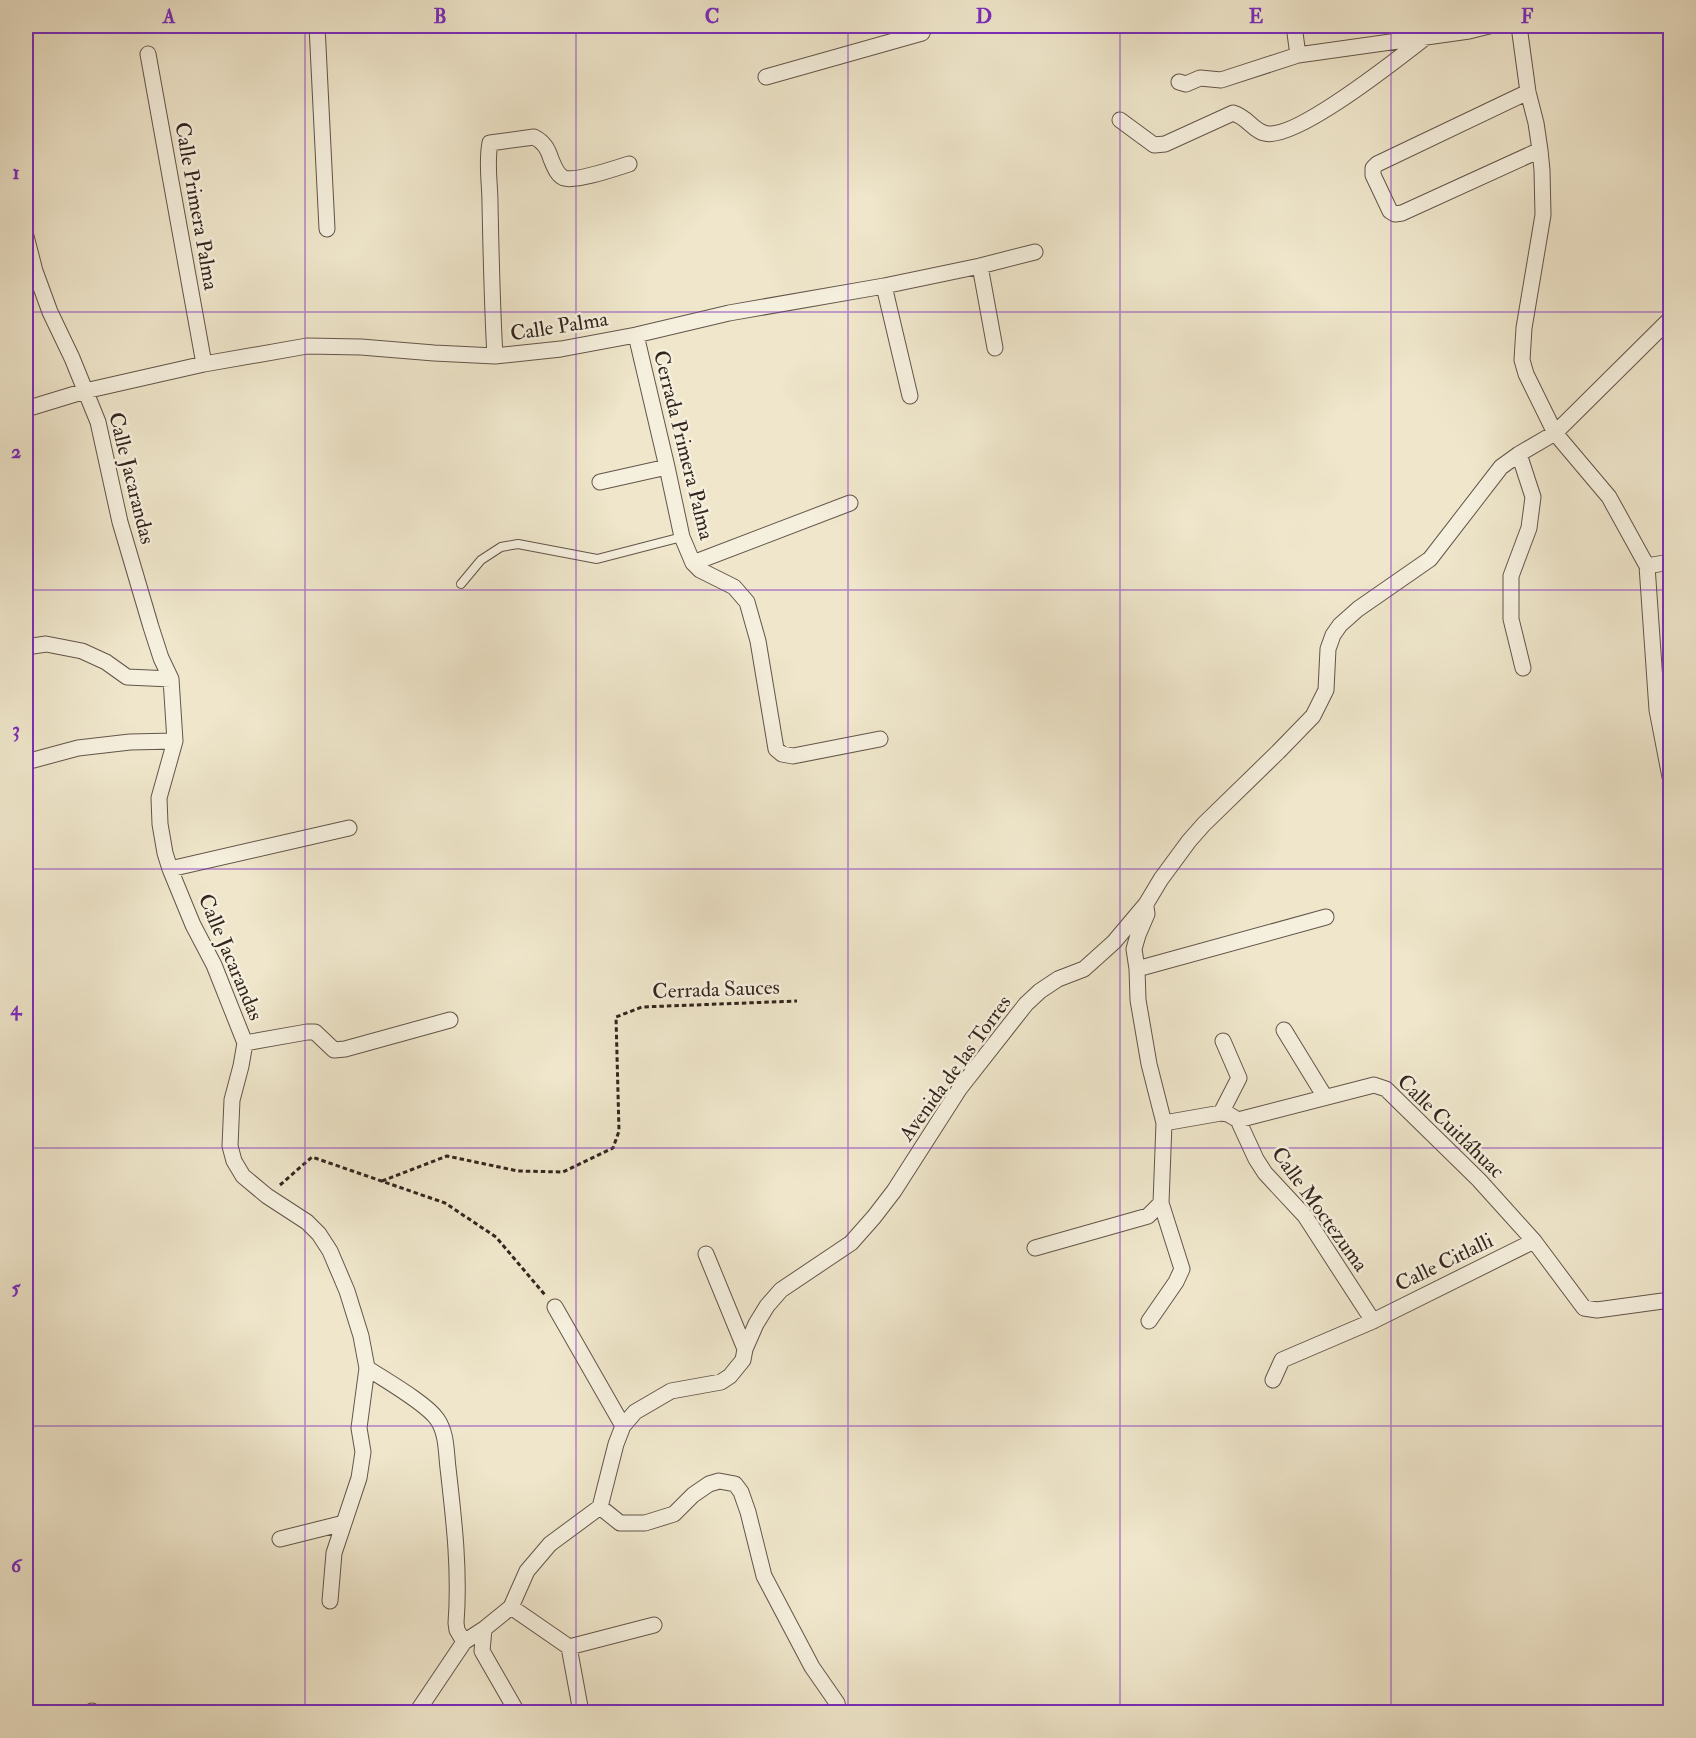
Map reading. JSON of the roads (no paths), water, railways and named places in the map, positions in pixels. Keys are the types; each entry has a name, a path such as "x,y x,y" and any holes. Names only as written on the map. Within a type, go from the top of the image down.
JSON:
{"street":[{"path":"317,26 327,229"},
{"path":"766,77 922,33 925,26"},
{"path":"1294,26 1298,55"},
{"path":"1179,82 1186,84 1200,78 1221,80 1298,55 1469,31 1489,26"},
{"path":"1519,26 1528,92 1540,150 1543,215 1524,328 1521,360 1555,433 1609,496 1647,566 1657,710 1671,777"},
{"path":"1120,120 1154,145 1165,144 1233,113 1242,116 1263,133 1272,134 1286,130 1335,104 1426,37"},
{"name":"Calle Primera Palma","path":"148,54 204,364"},
{"path":"1528,92 1377,164 1373,168 1373,175 1390,210 1395,214 1402,213 1540,150"},
{"path":"495,356 489,235 490,183 487,158 490,143 534,137 548,148 554,169 562,177 572,179 629,164"},
{"name":"Calle Jacarandas","path":"26,236 34,271 98,422 120,522 161,658 171,679 174,741 159,798 160,824 170,869 193,925 214,965 245,1043 232,1100 230,1146 234,1161 243,1176 267,1196 307,1222 319,1234 330,1251 347,1291 361,1336 367,1368 359,1428 363,1452 359,1478 334,1553 330,1601"},
{"name":"Calle Palma","path":"26,410 86,391 204,364 307,346 361,347 495,356 561,349 636,335 729,313 884,286 1035,252"},
{"path":"980,266 995,348"},
{"path":"884,286 910,396"},
{"name":"Avenida de las Torres","path":"600,1507 611,1461 623,1426 635,1412 671,1391 721,1382 730,1376 743,1360 756,1324 767,1306 781,1290 851,1243 874,1217 894,1191 960,1088 1026,1004 1058,979 1084,969 1114,942 1146,904 1161,879 1196,832 1313,716 1326,690 1328,649 1340,625 1430,559 1502,466 1555,433 1671,319"},
{"name":"Cerrada Primera Palma","path":"636,335 682,537 693,563 700,570 734,587 747,602 758,641 776,749 782,754 794,756 880,739"},
{"path":"1519,454 1533,497 1529,528 1511,576 1511,620 1523,668"},
{"path":"600,482 667,467"},
{"path":"693,563 850,503"},
{"path":"1647,566 1671,562"},
{"path":"26,647 46,644 82,651 106,662 127,677 171,679"},
{"path":"26,762 78,748 130,742 174,741"},
{"path":"170,869 349,828"},
{"path":"1146,904 1147,914 1134,950 1138,1000 1149,1064 1164,1124 1161,1203 1182,1269 1176,1282 1149,1321"},
{"path":"1137,969 1326,917"},
{"path":"245,1043 315,1032 334,1050 345,1049 450,1020"},
{"path":"1284,1030 1325,1097"},
{"path":"1221,1113 1239,1078 1223,1041"},
{"name":"Calle Cuitláhuac","path":"1238,1120 1374,1084 1386,1089 1479,1180 1534,1242 1584,1308 1597,1310 1671,1300"},
{"path":"1164,1124 1221,1113 1238,1120"},
{"name":"Calle Moctezuma","path":"1238,1120 1265,1173 1305,1216 1373,1321"},
{"path":"1035,1248 1148,1216 1161,1203"},
{"name":"Calle Citlalli","path":"1273,1380 1282,1360 1373,1321 1534,1242"},
{"path":"706,1254 746,1349"},
{"path":"555,1306 623,1426"},
{"path":"367,1368 425,1407 438,1420 444,1437 459,1580 456,1623 464,1642"},
{"path":"417,1713 464,1642 511,1607 527,1571 550,1544 600,1507 620,1522 645,1522 674,1514 708,1484 718,1481 735,1484 741,1492 764,1576 812,1667 837,1703 839,1713"},
{"path":"280,1539 344,1523"},
{"path":"511,1607 569,1647 581,1713"},
{"path":"569,1647 654,1625"},
{"path":"484,1629 482,1651 517,1713"}],"lane":[{"path":"461,584 481,560 501,547 518,544 597,560 682,537"}]}
